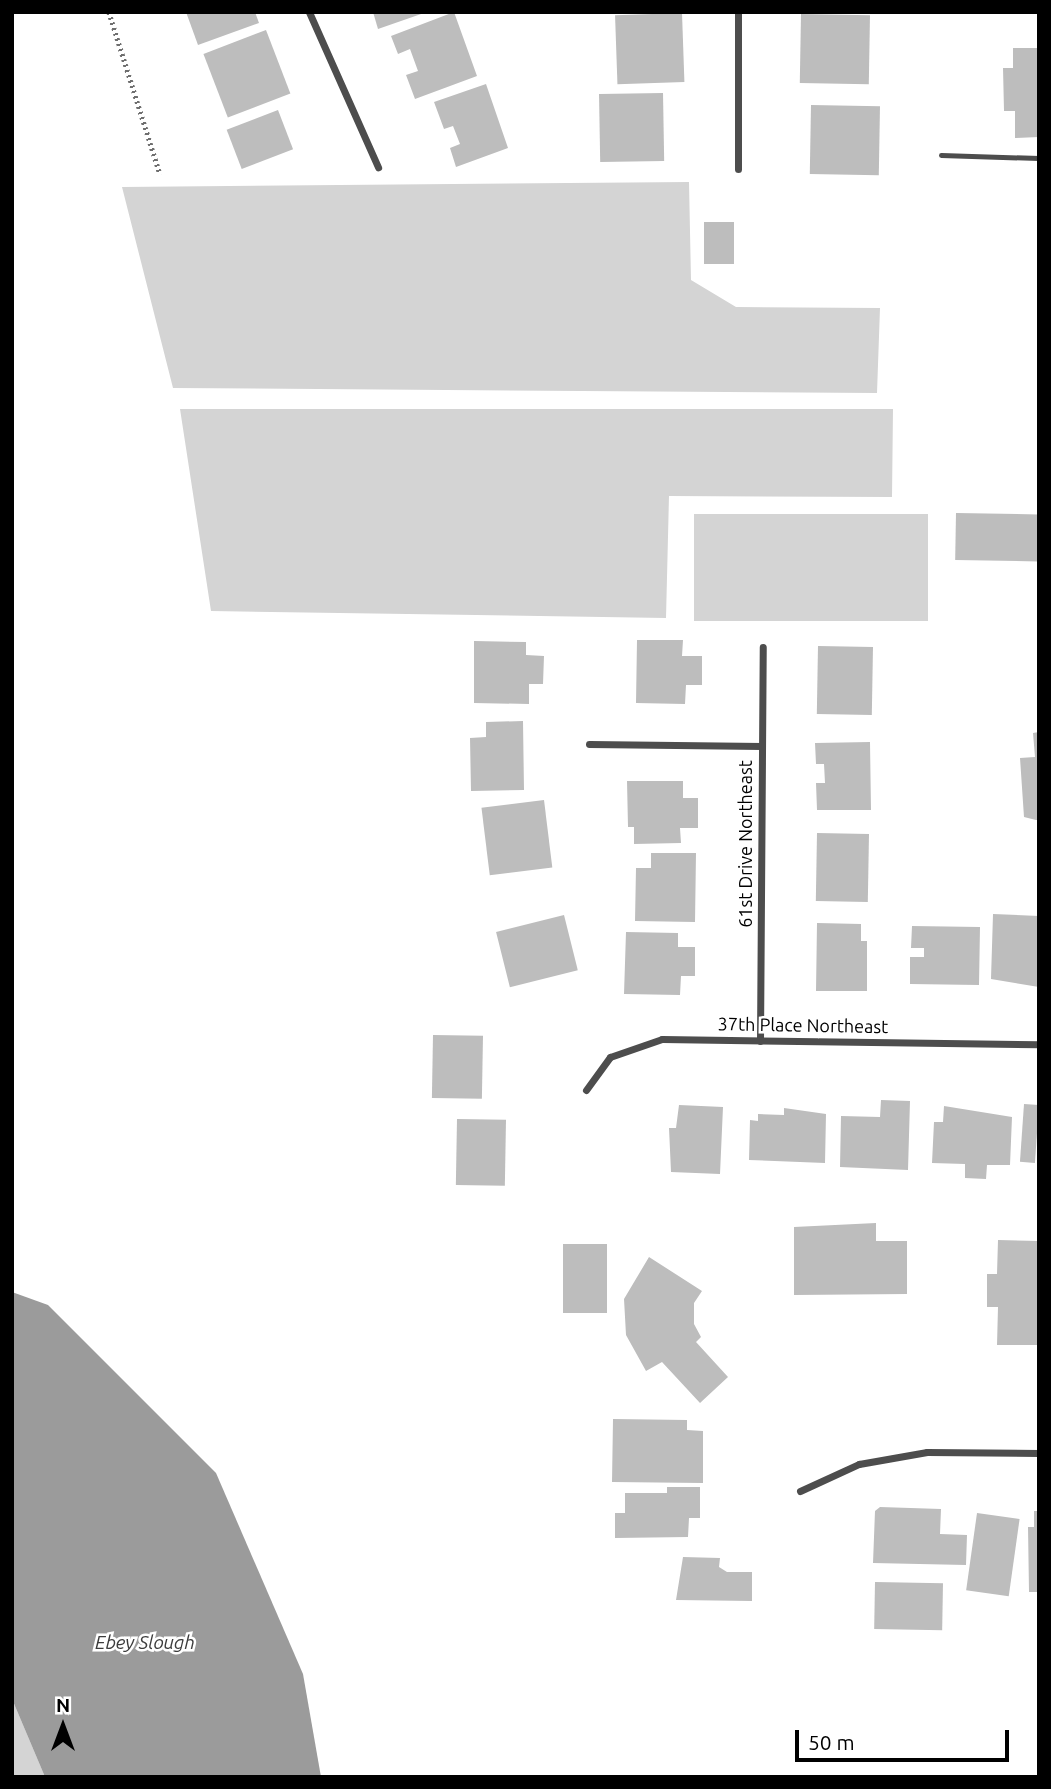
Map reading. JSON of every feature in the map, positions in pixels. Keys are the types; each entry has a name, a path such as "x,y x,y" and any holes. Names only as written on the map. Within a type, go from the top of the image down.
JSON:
{"street":[{"path":"309,12 378,167"},
{"path":"738,12 738,169"},
{"name":"61st Drive Northeast","path":"760,1041 762,647"},
{"path":"589,744 762,746"},
{"name":"37th Place Northeast","path":"586,1090 610,1057 662,1039 1039,1044"},
{"path":"800,1492 859,1464 927,1452 1039,1453"}],"lane":[{"path":"941,155 1039,158"}],"path":[{"path":"109,12 160,174"}],"shaded area":[{"path":"689,182 691,280 736,307 880,308 877,393 173,388 122,187"},
{"path":"180,409 893,409 892,497 669,496 666,618 211,611"},
{"path":"694,514 928,514 928,621 694,621"},
{"path":"12,1699 45,1777 12,1777"}],"water":[{"name":"Ebey Slough","path":"12,1292 48,1305 216,1473 303,1674 321,1777 45,1777 12,1699"}],"building":[{"path":"186,12 255,12 259,23 198,45"},
{"path":"373,12 424,12 424,13 378,29"},
{"path":"454,12 477,76 415,99 406,75 418,71 410,49 398,54 391,36"},
{"path":"682,13 684,82 617,84 615,15"},
{"path":"801,14 870,15 869,84 800,83"},
{"path":"266,30 290,93 228,117 203,54"},
{"path":"1013,48 1039,48 1039,137 1015,138 1015,111 1004,111 1003,68 1013,68"},
{"path":"486,84 508,148 456,167 450,148 460,144 453,126 444,129 434,102"},
{"path":"663,93 664,161 600,162 599,94"},
{"path":"811,105 880,106 879,175 810,174"},
{"path":"278,110 293,149 242,169 227,130"},
{"path":"704,222 734,222 734,264 704,264"},
{"path":"956,513 1039,514 1038,561 955,560"},
{"path":"637,640 683,640 682,656 702,656 702,685 686,685 685,704 636,703"},
{"path":"474,641 526,642 526,655 544,656 543,684 529,684 529,704 474,703"},
{"path":"818,646 873,647 872,715 817,714"},
{"path":"523,721 524,790 471,791 470,738 486,737 486,722"},
{"path":"1039,732 1039,820 1036,820 1024,817 1020,758 1035,757 1033,733"},
{"path":"870,742 871,810 817,810 816,783 825,783 824,764 816,764 815,743"},
{"path":"627,781 683,781 683,798 698,798 698,828 680,828 681,843 634,844 634,827 628,827"},
{"path":"544,800 552,867 490,875 481,808"},
{"path":"817,833 869,834 868,902 816,901"},
{"path":"651,853 696,853 695,922 635,921 636,868 651,868"},
{"path":"993,914 1039,916 1039,987 991,979"},
{"path":"564,915 578,970 510,987 496,932"},
{"path":"817,923 861,924 861,941 867,941 867,991 816,991"},
{"path":"912,926 980,927 979,985 910,984 910,957 924,957 924,948 911,948"},
{"path":"626,932 678,933 678,947 695,947 695,976 681,976 680,995 624,994"},
{"path":"433,1035 483,1036 482,1099 432,1098"},
{"path":"881,1100 910,1101 908,1170 840,1167 841,1116 880,1117"},
{"path":"1024,1104 1039,1105 1035,1163 1020,1162"},
{"path":"679,1105 723,1107 720,1174 671,1172 669,1128 676,1128"},
{"path":"944,1106 1012,1117 1010,1165 987,1165 986,1179 965,1178 965,1164 932,1163 934,1122 943,1122"},
{"path":"784,1108 826,1114 825,1163 749,1160 750,1120 758,1121 758,1114 784,1115"},
{"path":"457,1119 506,1120 505,1186 456,1185"},
{"path":"876,1223 876,1241 907,1241 907,1294 794,1295 794,1227"},
{"path":"998,1240 1039,1241 1039,1345 997,1345 998,1307 987,1307 987,1274 997,1274"},
{"path":"563,1244 607,1244 607,1313 563,1313"},
{"path":"649,1257 702,1291 694,1303 694,1324 701,1337 696,1342 728,1377 700,1403 662,1362 646,1371 626,1335 624,1299"},
{"path":"613,1419 687,1420 687,1430 703,1431 703,1483 612,1482"},
{"path":"667,1487 700,1487 700,1518 689,1518 688,1537 615,1538 615,1513 625,1513 625,1493 667,1493"},
{"path":"880,1507 941,1509 940,1534 967,1535 966,1565 873,1563 875,1511"},
{"path":"1034,1511 1039,1511 1039,1592 1029,1592 1028,1527 1034,1527"},
{"path":"977,1513 1020,1519 1009,1596 966,1590"},
{"path":"683,1557 720,1558 719,1567 727,1572 752,1572 752,1601 676,1600"},
{"path":"875,1582 943,1583 942,1630 874,1629"}]}
